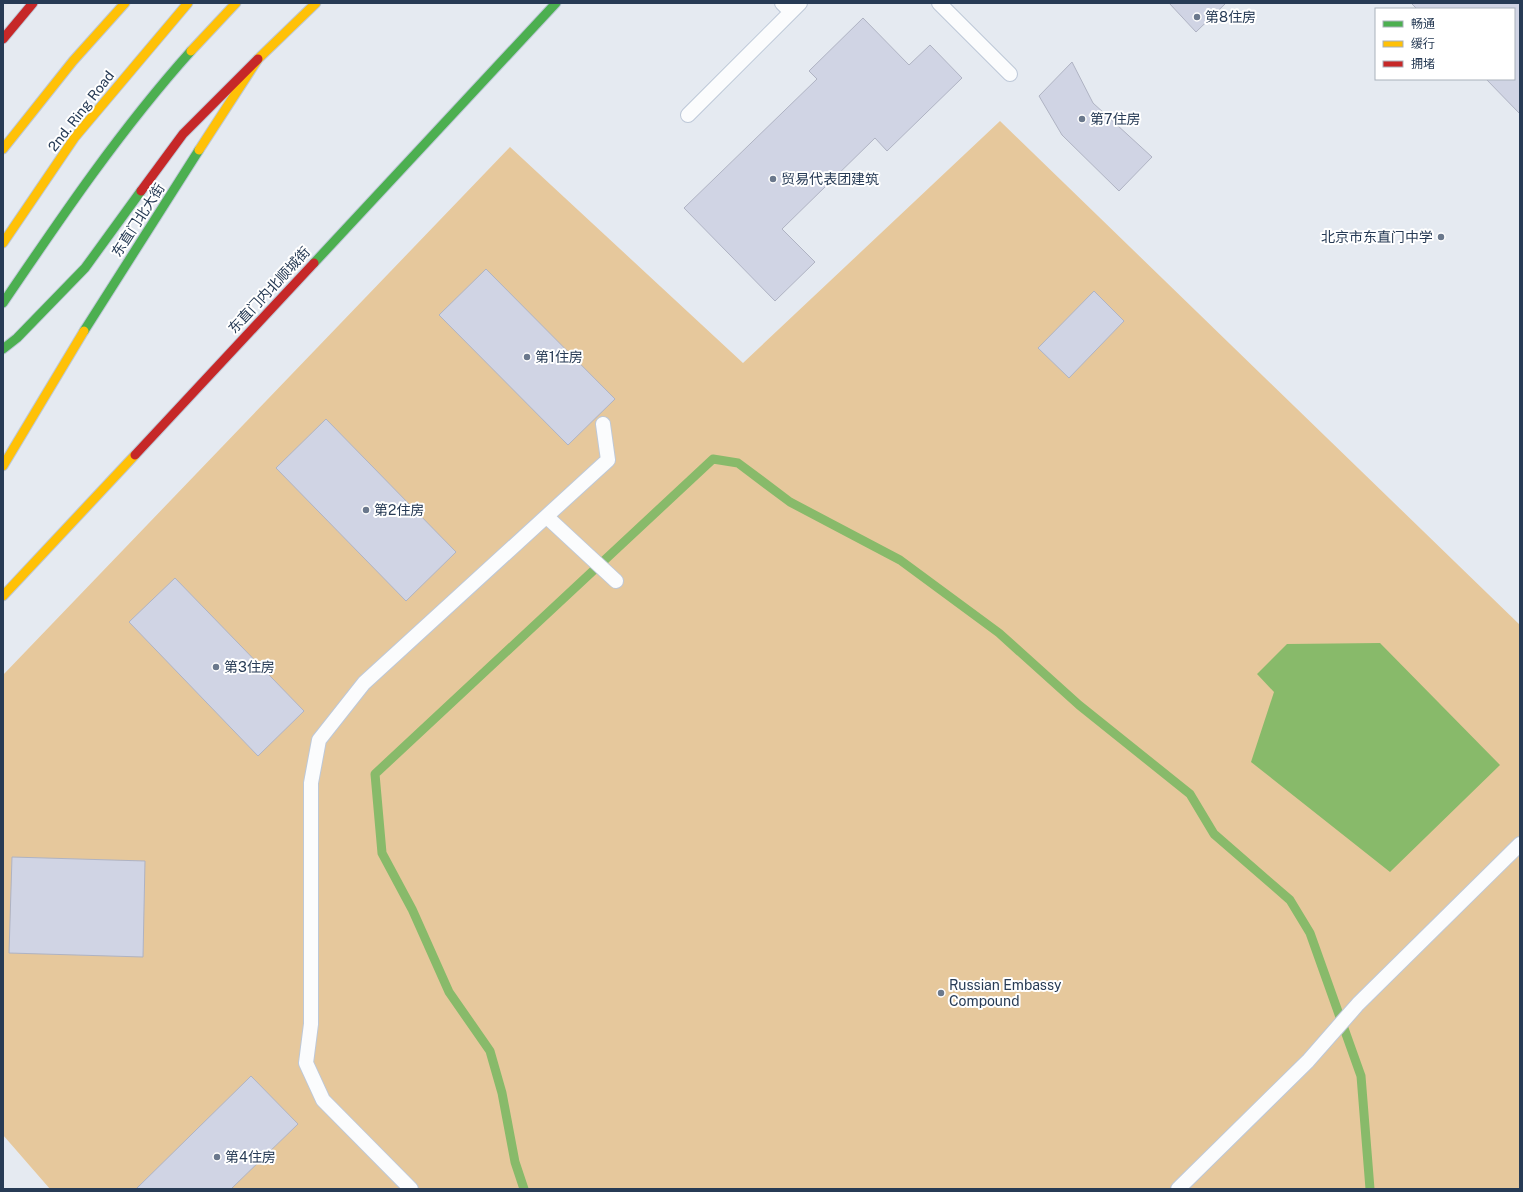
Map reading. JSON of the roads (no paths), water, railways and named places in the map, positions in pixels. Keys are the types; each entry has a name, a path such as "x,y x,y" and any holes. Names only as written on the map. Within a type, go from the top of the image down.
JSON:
{"main road":[{"path":"3,40 33,3"},
{"path":"3,149 73,61 126,3"},
{"name":"2nd. Ring Road","path":"3,243 75,137 188,3"},
{"path":"3,303 112,147 160,86 236,3"},
{"name":"东直门北大街","path":"3,466 100,304 258,59 316,3"},
{"name":"东直门内北顺城街","path":"3,596 556,3"},
{"path":"3,349 17,338 85,268 183,134 258,59"}],"lane":[{"path":"939,3 1010,74"},
{"path":"688,115 791,6"},
{"path":"411,1189 323,1100 306,1063 311,1024 311,783 319,740 364,683 547,518 608,460 603,424"},
{"path":"547,518 615,580"},
{"path":"1178,1189 1308,1061 1358,1004 1520,844"}],"waterway":[{"path":"524,1189 515,1162 502,1093 490,1051 449,992 412,909 382,853 375,774 713,459 738,463 790,502 900,560 999,633 1079,705 1190,794 1214,834 1290,900 1310,933 1361,1076 1370,1189"}],"place":[{"name":"第8住房","path":"1197,17"},
{"name":"第7住房","path":"1082,119"},
{"name":"贸易代表团建筑","path":"773,179"},
{"name":"北京市东直门中学","path":"1441,237"},
{"name":"第1住房","path":"527,357"},
{"name":"第2住房","path":"366,510"},
{"name":"第3住房","path":"216,667"},
{"name":"Russian Embassy Compound","path":"941,993"},
{"name":"第4住房","path":"217,1157"}]}
